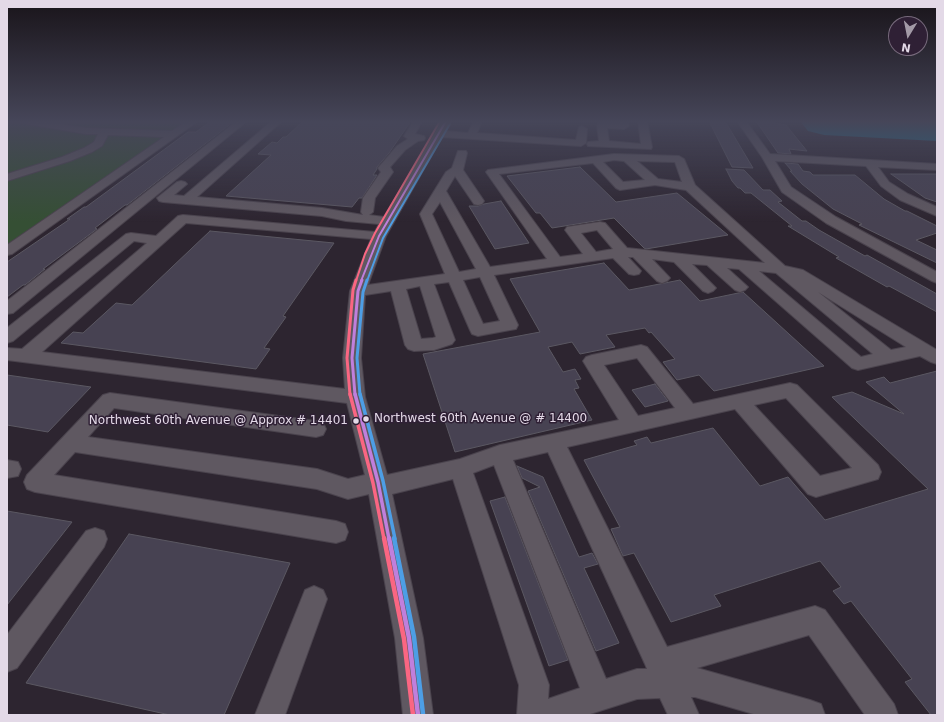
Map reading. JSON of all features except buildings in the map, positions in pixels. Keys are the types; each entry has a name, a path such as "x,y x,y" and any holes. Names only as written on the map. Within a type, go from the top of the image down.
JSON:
{"street":[{"path":"7,178 77,155"},
{"path":"7,251 144,155"},
{"path":"7,309 206,155"},
{"path":"212,155 163,198 322,212 386,224"},
{"path":"187,200 239,155"},
{"path":"367,212 369,198 387,172 384,168 396,155"},
{"path":"418,715 409,638 378,484 355,397 352,358 358,291 370,256 386,224 426,155"},
{"path":"440,191 486,272 510,325 478,330 456,277 426,214 450,174 456,170 461,155"},
{"path":"556,262 492,172 614,156 679,159 690,187 780,269 888,357"},
{"path":"506,171 500,161 532,157"},
{"path":"626,157 655,182"},
{"path":"767,157 937,167"},
{"path":"767,157 786,189 831,220 937,278"},
{"path":"594,159 620,186 655,182 690,187"},
{"path":"869,163 885,184 904,197 937,212"},
{"path":"456,170 478,201"},
{"path":"322,212 352,210 367,212 386,224"},
{"path":"26,356 183,219 386,224"},
{"path":"592,256 572,230 600,226 625,253 662,278"},
{"path":"7,337 131,237 159,240"},
{"path":"358,291 592,256 625,253 711,261 780,269 798,273 937,358"},
{"path":"625,253 634,271"},
{"path":"678,258 708,288"},
{"path":"711,261 740,287"},
{"path":"743,265 858,364 922,349"},
{"path":"397,284 414,345 434,344 446,340 425,280"},
{"path":"633,425 592,362 641,351 688,412"},
{"path":"7,354 355,397"},
{"path":"70,443 316,479 348,488 378,484 460,468 500,454 688,412 739,401 790,390 870,472 816,487 739,401"},
{"path":"316,429 110,400 35,482 336,532"},
{"path":"554,442 684,715"},
{"path":"500,454 598,696"},
{"path":"460,468 534,684 532,715"},
{"path":"7,658 95,539"},
{"path":"270,715 314,599"},
{"path":"546,715 815,620 883,715"},
{"path":"664,674 810,715"}],"green space":[{"path":"7,155 151,155 7,257"}],"transit line":[{"path":"413,715 404,639 373,483 350,398 347,358 353,290 365,254 375,233 420,155"},
{"path":"418,715 409,638 378,482 355,397 352,358 358,291 370,256 379,236 426,155"},
{"path":"423,714 414,637 383,481 360,396 357,358 363,292 375,258 383,238 432,155"}],"place":[{"name":"Northwest 60th Avenue @ # 14400","path":"366,419"},
{"name":"Northwest 60th Avenue @ Approx # 14401","path":"356,421"}]}
